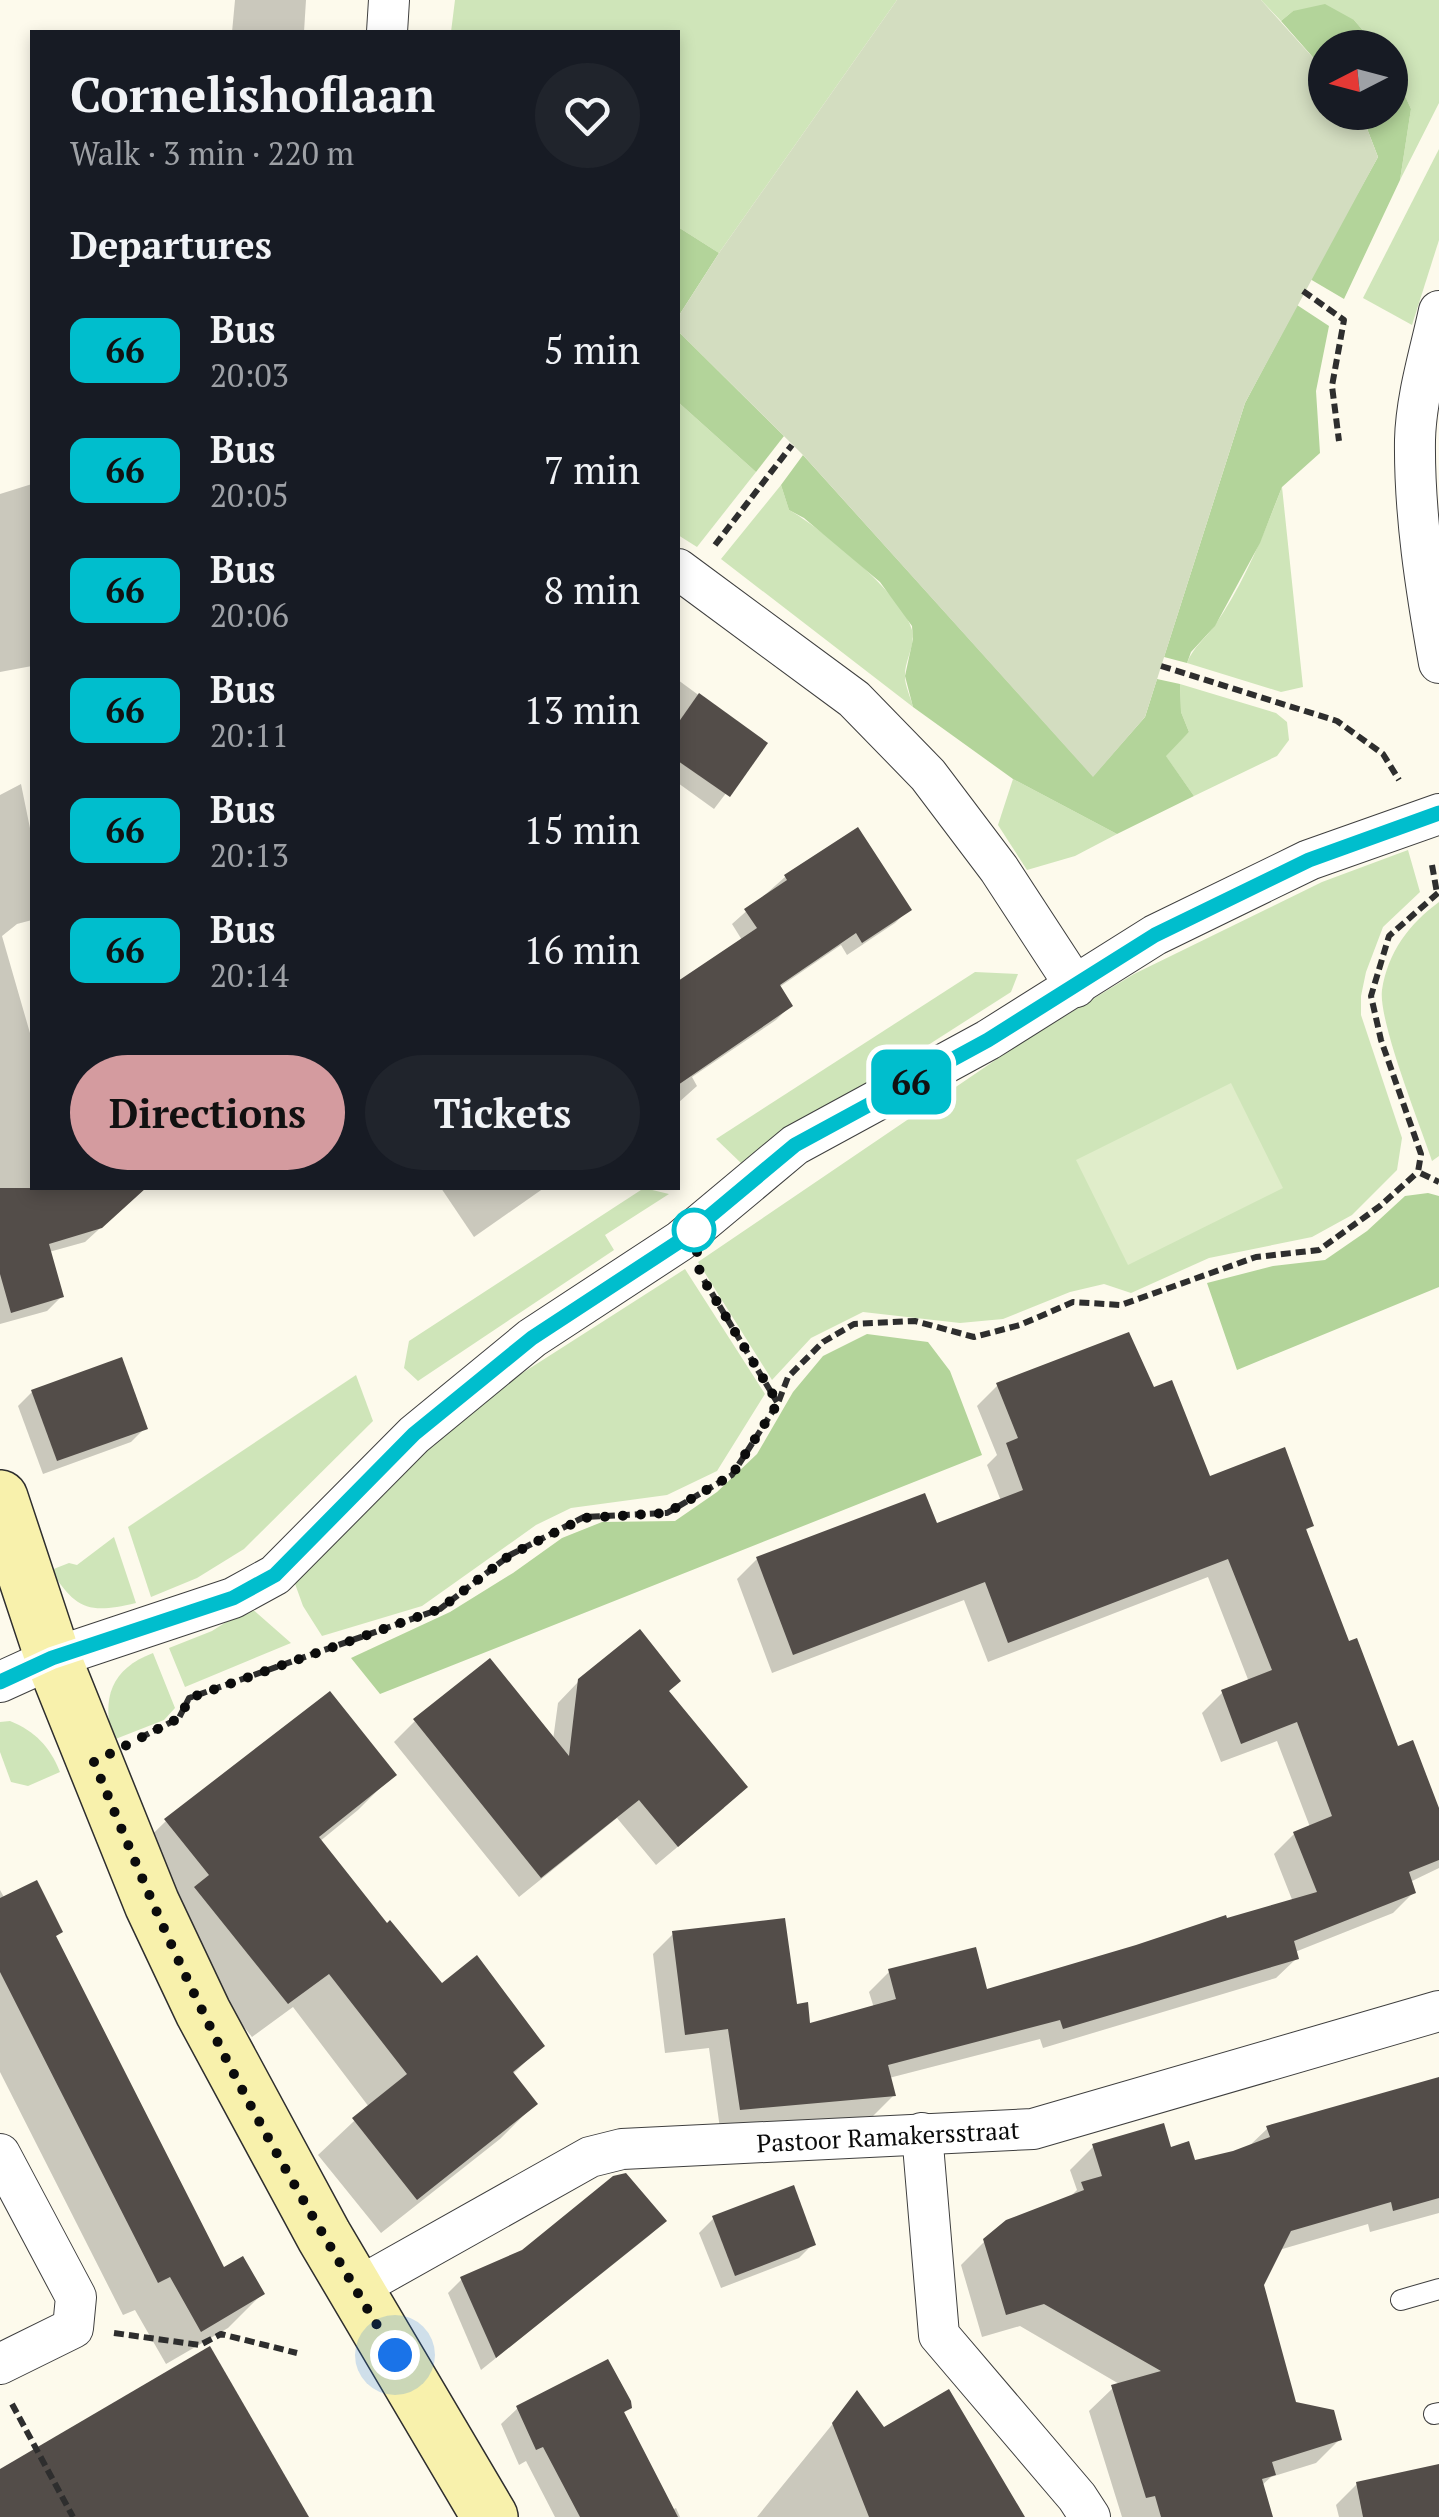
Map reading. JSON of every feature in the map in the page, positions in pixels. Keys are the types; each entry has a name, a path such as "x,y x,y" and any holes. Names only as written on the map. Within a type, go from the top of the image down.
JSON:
{"street":[{"path":"387,30 389,0"},
{"path":"1439,311 1415,438 1422,555 1439,663"},
{"path":"683,573 854,700 928,775 999,869 1076,988"},
{"path":"0,1682 52,1658 233,1598 275,1575 414,1434 532,1338 680,1241 795,1145 1076,988 1155,935 1309,860 1431,816"},
{"path":"0,1498 52,1658 152,1904 202,2012 356,2289 490,2517"},
{"name":"Pastoor Ramakersstraat","path":"356,2289 590,2157 622,2149 1034,2130 1439,2011"},
{"path":"922,2133 939,2336 1090,2517"},
{"path":"0,2154 76,2297 73,2328 5,2381"}],"lane":[{"path":"1401,2300 1439,2289"}],"path":[{"path":"1304,291 1344,320 1332,386 1339,442"},
{"path":"683,573 792,445"},
{"path":"94,1762 179,1718 190,1698 440,1609 510,1555 584,1518 667,1513 732,1475 778,1403 788,1376 823,1342 854,1324 915,1321 974,1337 1020,1325 1074,1302 1121,1304 1256,1257 1319,1250 1380,1206 1418,1172 1421,1154 1381,1040 1371,996 1388,936 1438,893 1431,816 1383,754 1337,721 1161,666"},
{"path":"1418,1172 1439,1182"},
{"path":"680,1241 778,1403"},
{"path":"73,2328 200,2345 221,2334 296,2353"},
{"path":"5,2381 73,2517"}],"green space":[{"path":"455,0 897,0 719,253 680,228 680,30 451,30"},
{"path":"897,0 1261,0 1308,52 1308,130 1368,130 1378,157 1245,403 1145,717 1093,777 803,455 680,333 680,314"},
{"path":"1261,0 1439,0 1439,103 1400,180 1411,109 1408,30 1363,30 1354,20 1293,11 1281,21"},
{"path":"1325,4 1354,20 1363,30 1308,30 1308,52 1281,21 1293,11"},
{"path":"1368,130 1408,130 1400,180 1344,299 1310,279 1378,157"},
{"path":"1439,149 1439,240 1412,325 1363,298"},
{"path":"680,228 719,253 680,314"},
{"path":"1297,305 1329,326 1316,391 1320,453 1282,487 1260,543 1215,626 1191,652 1187,663 1164,657 1245,403"},
{"path":"680,333 784,436 756,472 680,404"},
{"path":"680,404 756,472 697,547 680,536"},
{"path":"803,455 1093,776 1145,717 1157,679 1180,684 1181,712 1189,732 1166,756 1194,796 1117,834 1013,779 913,707 905,676 912,626 880,582 804,518 789,510 781,485"},
{"path":"781,485 789,510 859,564 906,616 913,636 905,681 913,707 721,559"},
{"path":"1282,487 1303,687 1281,692 1187,663 1235,592"},
{"path":"1180,684 1276,713 1287,722 1289,740 1277,756 1194,796 1165,755 1189,732 1181,712"},
{"path":"1013,779 1117,834 1075,856 1027,870 998,825"},
{"path":"1408,850 1420,892 1383,927 1361,996 1361,1015 1402,1138 1397,1170 1352,1215 1312,1237 1209,1258 1131,1293 1104,1284 1070,1292 1003,1319 960,1323 863,1312 811,1338 772,1380 698,1262 1019,1044 1134,974 1322,882"},
{"path":"1439,902 1439,1156 1432,1161 1393,1049 1382,990 1389,963 1402,940"},
{"path":"975,972 1018,974 1011,992 742,1164 716,1139"},
{"path":"1231,1083 1283,1188 1128,1265 1076,1160"},
{"path":"641,1190 669,1194 605,1235 614,1250 418,1381 404,1368 409,1341"},
{"path":"1405,1196 1439,1196 1439,1287 1237,1370 1207,1283 1273,1266 1325,1260 1367,1231"},
{"path":"685,1269 765,1394 717,1471 667,1495 571,1508 536,1525 422,1606 322,1636 303,1606 294,1581 389,1482 491,1393"},
{"path":"867,1334 928,1342 950,1371 982,1455 380,1694 351,1658 450,1612 562,1538 602,1522 675,1521 717,1492 757,1454 793,1392 823,1356"},
{"path":"356,1375 373,1421 244,1549 197,1578 151,1597 128,1527"},
{"path":"114,1537 136,1603 106,1608 85,1606 68,1594 51,1570 69,1563 77,1565"},
{"path":"250,1607 291,1643 185,1687 169,1648 212,1631"},
{"path":"153,1653 175,1708 164,1720 113,1740 108,1711 113,1687 127,1667"},
{"path":"10,1721 41,1741 60,1772 28,1786 11,1782 0,1752 0,1722"}],"building":[{"path":"699,693 768,743 730,797 680,762 680,720"},
{"path":"858,827 912,910 862,943 856,933 780,985 793,1006 680,1084 680,980 757,928 744,909 787,880 784,875"},
{"path":"0,1188 144,1190 102,1228 49,1244 64,1297 11,1313 0,1274"},
{"path":"1129,1332 1154,1387 1172,1380 1210,1476 1285,1447 1314,1526 1306,1529 1349,1641 1357,1638 1398,1746 1413,1740 1439,1808 1439,1860 1409,1872 1416,1893 1294,1941 1299,1959 1063,2029 1060,2020 888,2065 896,2096 740,2110 728,2029 685,2035 672,1931 785,1918 797,2004 808,2002 810,2023 896,1999 888,1969 976,1947 987,1989 1226,1915 1227,1918 1317,1892 1293,1832 1332,1816 1297,1722 1241,1744 1221,1690 1272,1670 1228,1559 1008,1643 985,1582 793,1655 756,1557 925,1493 937,1523 1023,1490 1006,1443 1018,1438 996,1383"},
{"path":"122,1357 148,1429 57,1461 31,1390"},
{"path":"640,1629 681,1681 669,1691 748,1787 678,1847 639,1800 541,1878 413,1719 490,1658 569,1756 578,1679"},
{"path":"330,1691 397,1775 319,1837 387,1923 390,1920 442,1983 477,1955 545,2046 513,2072 538,2104 417,2200 352,2118 407,2074 329,1974 288,2004 194,1887 209,1875 164,1819"},
{"path":"37,1880 63,1932 56,1936 224,2267 243,2256 265,2294 201,2332 170,2277 158,2283 0,1972 0,1898"},
{"path":"1439,2077 1439,2198 1393,2211 1391,2202 1291,2231 1264,2285 1296,2402 1334,2410 1342,2440 1272,2462 1276,2475 1262,2479 1273,2517 1161,2517 1155,2496 1146,2498 1111,2385 1161,2371 1044,2304 1006,2315 983,2239 1006,2220 1084,2190 1081,2182 1102,2176 1092,2144 1164,2123 1171,2147 1189,2141 1195,2160 1270,2137 1266,2126"},
{"path":"626,2173 667,2221 496,2358 460,2277 522,2250 613,2176"},
{"path":"794,2185 816,2245 735,2276 712,2216"},
{"path":"210,2346 309,2517 0,2517 0,2469"},
{"path":"608,2359 631,2401 632,2408 624,2412 678,2517 580,2517 543,2447 536,2450 516,2406"},
{"path":"949,2389 1025,2517 869,2517 832,2423 857,2390 884,2427"},
{"path":"1439,2464 1439,2517 1363,2517 1356,2482"}],"bus line":[{"name":"66","path":"0,1682 52,1658 233,1598 275,1575 414,1434 532,1338 680,1241 795,1145 988,1040 1155,935 1309,860 1439,813"}],"route":[{"path":"395,2355 324,2236 202,2012 152,1904 94,1762 179,1718 190,1698 440,1609 510,1555 584,1518 667,1513 732,1475 778,1403 700,1274 694,1230"}]}
